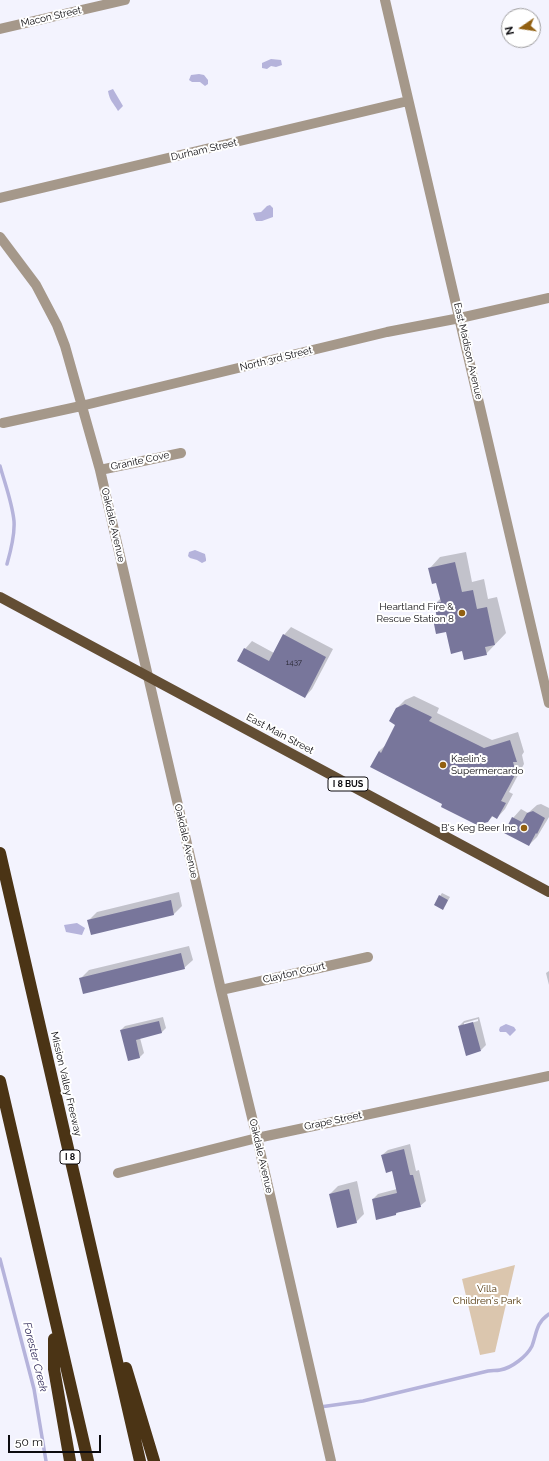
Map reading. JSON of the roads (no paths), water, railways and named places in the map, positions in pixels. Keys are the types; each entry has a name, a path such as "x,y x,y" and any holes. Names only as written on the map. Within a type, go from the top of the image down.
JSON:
{"highway":[{"name":"Mission Valley Freeway","path":"0,853 140,1461"},
{"path":"0,1081 88,1461"},
{"path":"98,1279 154,1461"},
{"path":"54,1318 54,1369 70,1461"}],"main road":[{"name":"East Main Street","path":"0,597 549,892"}],"street":[{"name":"Macon Street","path":"0,29 125,0"},
{"name":"East Madison Avenue","path":"385,0 549,703"},
{"name":"Durham Street","path":"0,198 408,102"},
{"name":"Oakdale Avenue","path":"0,237 26,271 47,305 65,346 100,470 220,990 258,1138 331,1461"},
{"name":"North 3rd Street","path":"3,423 81,406 388,332 549,298"},
{"name":"Granite Cove","path":"100,470 181,452"},
{"name":"Clayton Court","path":"220,990 368,957"},
{"name":"Grape Street","path":"118,1173 258,1138 549,1076"}],"water":[{"path":"271,59 281,60 282,65 276,67 271,66 267,69 262,68 262,63"},
{"path":"191,75 204,75 208,80 208,84 205,86 200,82 192,82 189,80"},
{"path":"113,89 123,106 118,111 111,100 108,91"},
{"path":"270,205 273,208 273,217 262,221 256,221 253,213 261,212"},
{"path":"195,550 205,554 206,561 202,563 188,556 189,552"},
{"path":"77,923 85,928 82,935 66,932 64,925"},
{"path":"506,1024 514,1027 516,1030 510,1036 506,1032 500,1032 499,1030 500,1027"}],"waterway":[{"name":"Forester Creek","path":"0,466 10,500 14,521 13,537 7,564"},
{"name":"Forester Creek","path":"0,1259 34,1389 46,1461"},
{"path":"320,1407 363,1401 488,1371 505,1369 519,1361 527,1354 532,1346 539,1324 549,1314"}],"place":[{"name":"Heartland Fire & Rescue Station 8","path":"462,613"},
{"name":"Kaelin's Supermercardo","path":"443,765"},
{"name":"B's Keg Beer Inc","path":"524,828"}],"park label":[{"name":"Villa Children's Park","path":"487,1294"}]}
